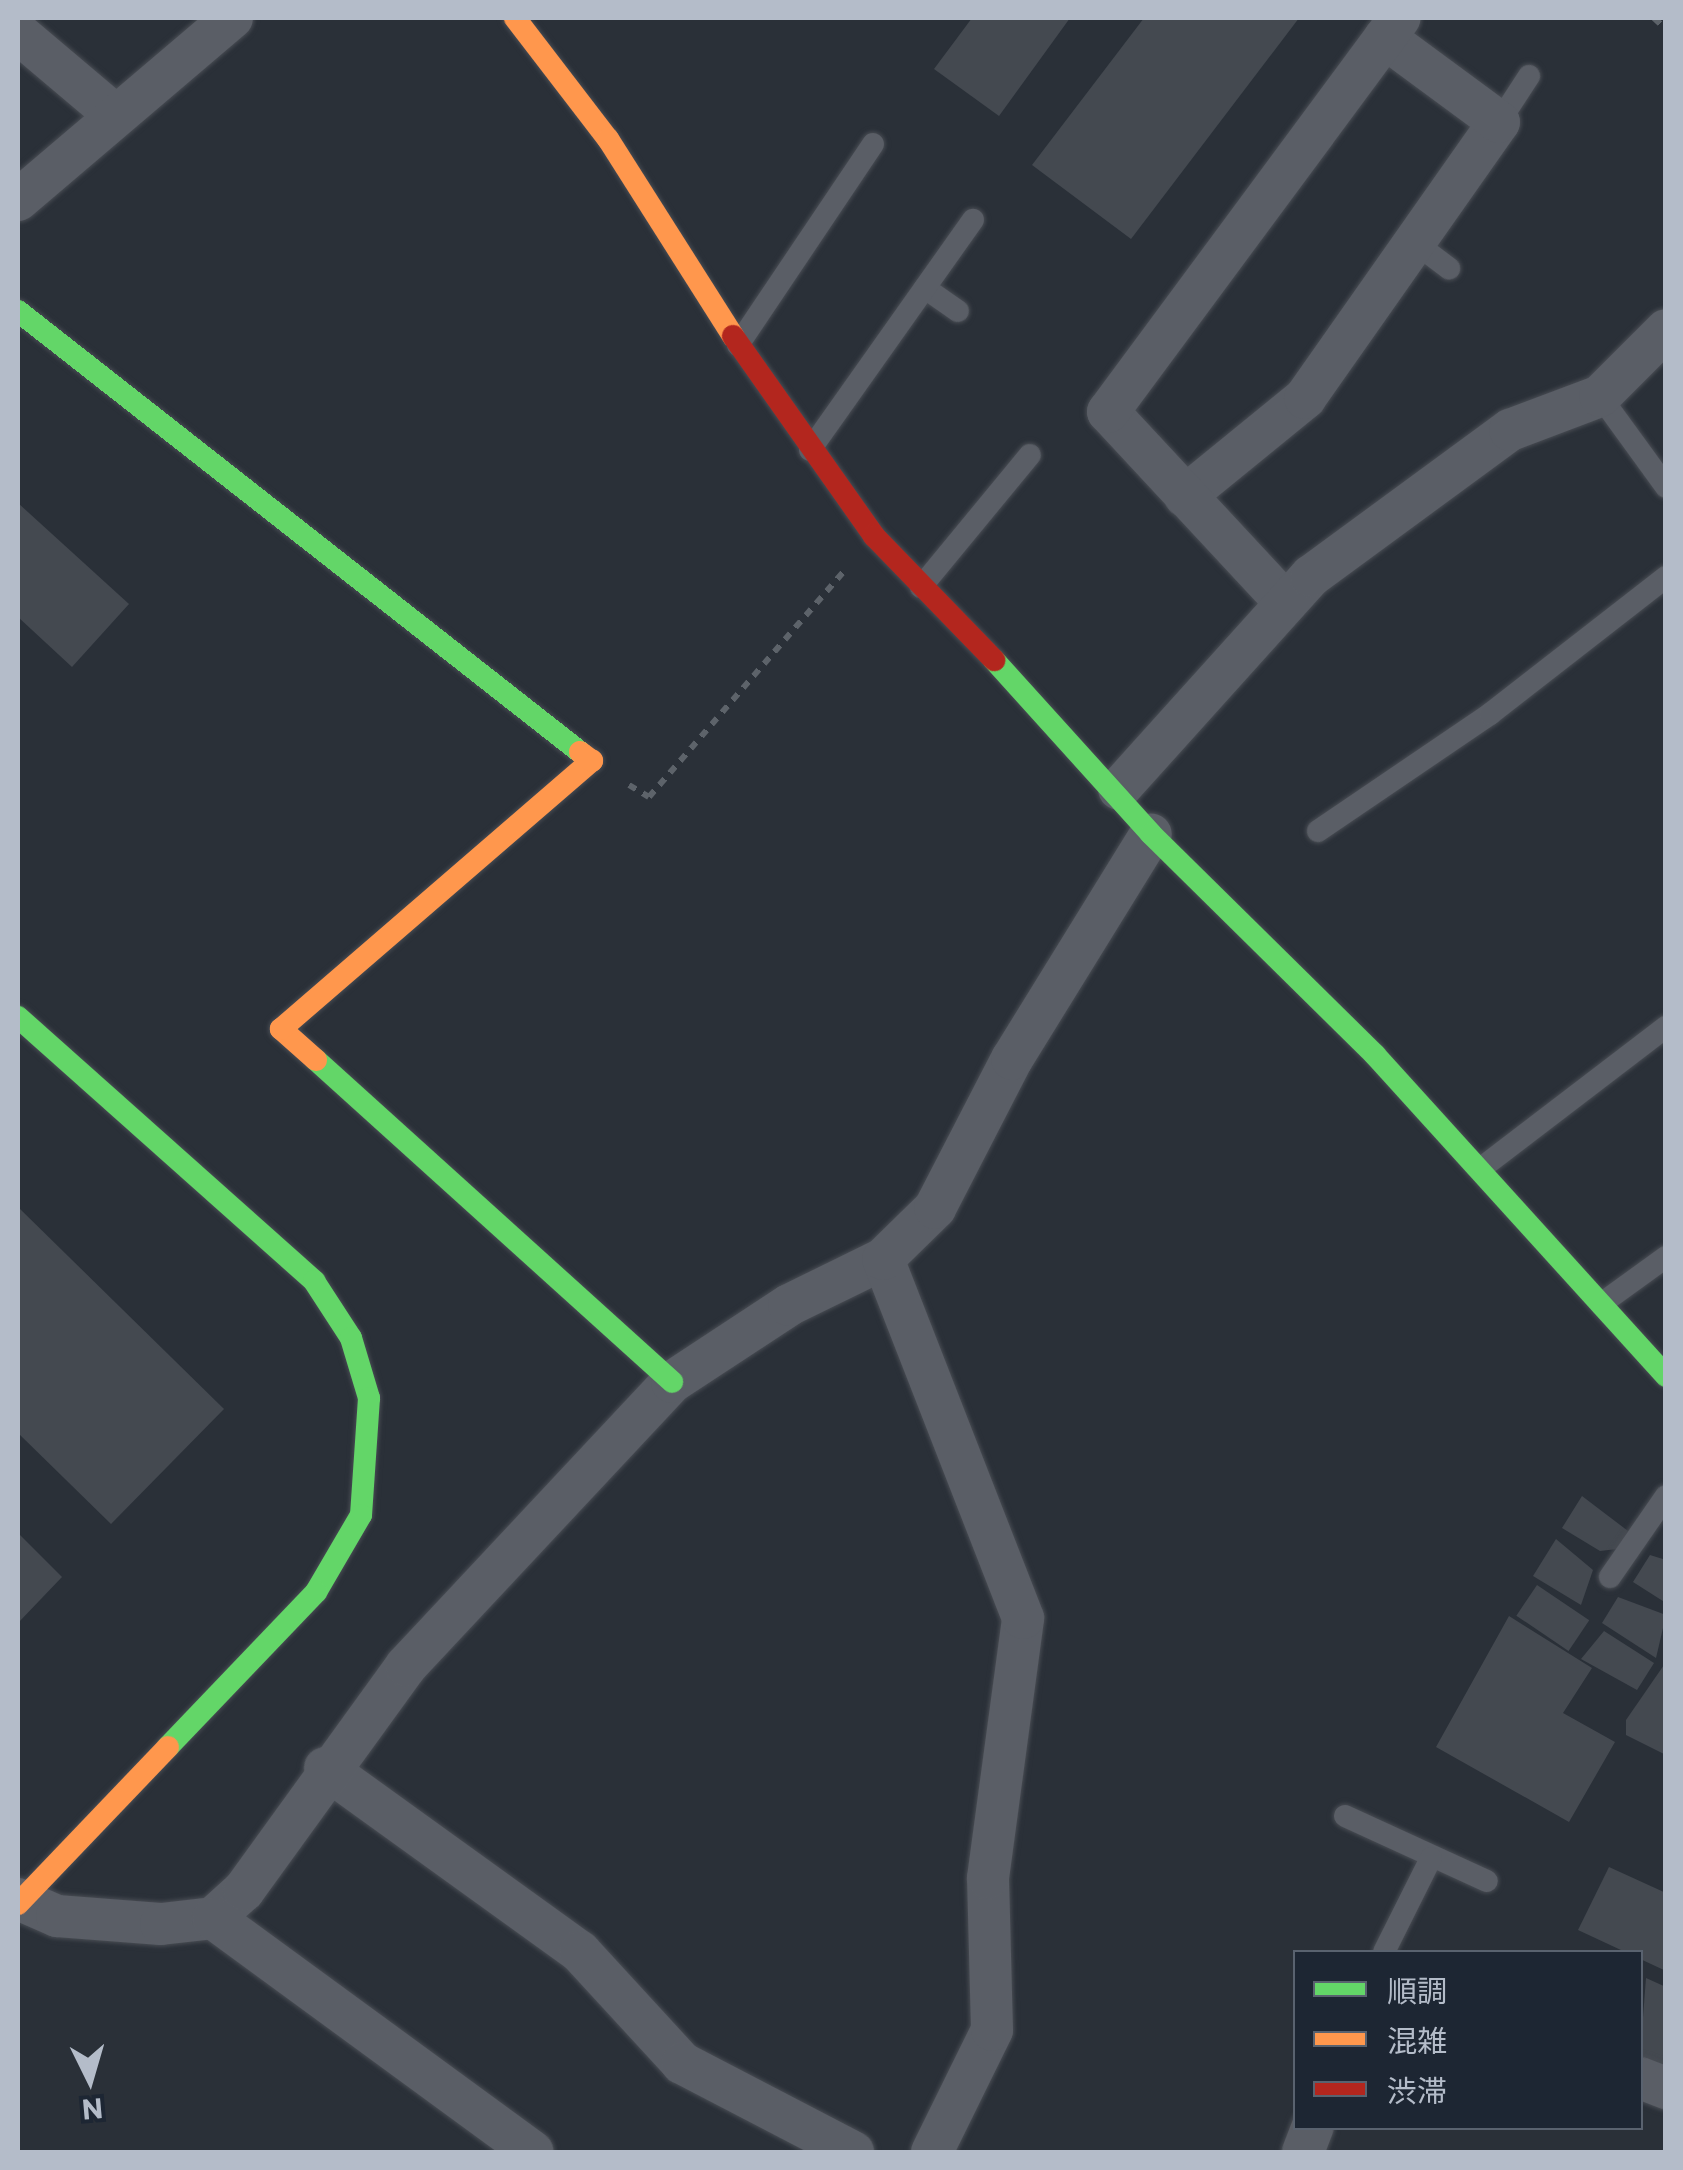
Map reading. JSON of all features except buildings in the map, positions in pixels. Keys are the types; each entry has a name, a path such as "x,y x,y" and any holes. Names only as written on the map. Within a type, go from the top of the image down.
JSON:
{"street":[{"path":"18,200 232,18"},
{"path":"515,18 608,139 808,453 874,536 920,588 1119,789 1150,834 1480,1169 1666,1376"},
{"path":"1185,496 1305,398 1434,256 1499,122 1393,28 1111,402 1110,424 1185,496 1282,600"},
{"path":"18,34 115,115"},
{"path":"18,311 592,761 281,1028 672,1382"},
{"path":"1119,789 1282,600 1437,476 1510,430 1600,396 1666,330"},
{"path":"18,1017 314,1281 350,1338 370,1398 361,1516 316,1592 18,1902 56,1916 161,1924 213,1918 244,1890 326,1768 406,1666 672,1382 789,1305 883,1259 935,1208 1022,1042 1150,834"},
{"path":"883,1259 1024,1618 988,1878 992,2030 932,2152"},
{"path":"326,1768 580,1952 682,2063 852,2152"},
{"path":"213,1918 533,2152"}],"lane":[{"path":"1499,122 1529,76"},
{"path":"738,345 873,144"},
{"path":"808,453 974,220"},
{"path":"924,288 958,312"},
{"path":"1600,396 1666,488"},
{"path":"920,588 1030,455"},
{"path":"1318,831 1490,714 1666,577"},
{"path":"1480,1169 1666,1027"},
{"path":"1600,1304 1666,1257"},
{"path":"1610,1577 1666,1496"},
{"path":"1345,1816 1487,1881"},
{"path":"1385,1950 1431,1858"}],"path":[{"path":"1654,18 1666,28"},
{"path":"592,761 649,798 874,536"}],"traffic: fast":[{"path":"18,311 580,752"},
{"path":"994,660 1151,834 1375,1055 1666,1376"},
{"path":"18,1017 314,1281 351,1338 369,1398 361,1515 316,1592 168,1747"},
{"path":"316,1060 672,1382"}],"traffic: slow":[{"path":"515,18 608,139 733,336"},
{"path":"316,1060 281,1029 592,761 580,752"},
{"path":"18,1904 168,1747"}],"traffic: jam":[{"path":"733,336 874,536 994,660"}]}
